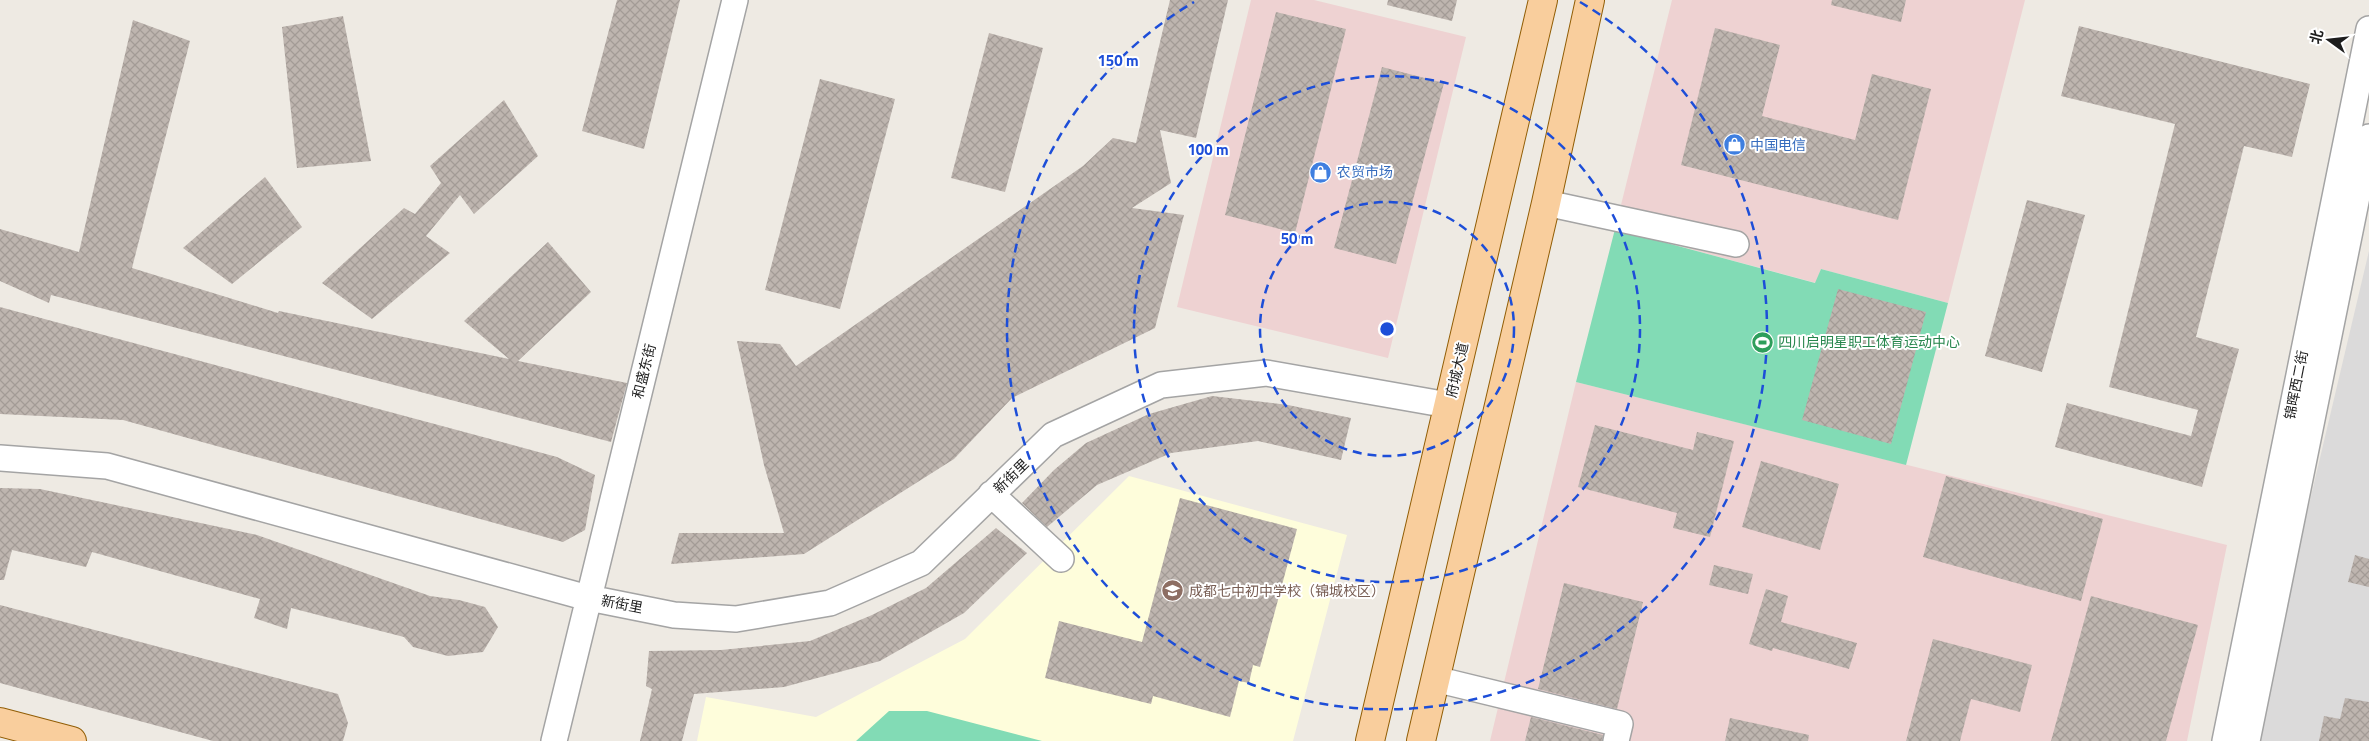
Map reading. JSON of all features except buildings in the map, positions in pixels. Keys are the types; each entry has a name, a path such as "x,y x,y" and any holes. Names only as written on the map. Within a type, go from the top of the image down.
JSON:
{"main road":[{"name":"府城大道","path":"1370,741 1543,0"},
{"path":"1420,741 1546,203 1590,0"},
{"path":"0,722 72,741"}],"street":[{"name":"和盛东街","path":"554,741 735,0"},
{"name":"锦晖西二街","path":"2225,741 2369,29"},
{"name":"锦晖西二街","path":"2247,741 2369,136"},
{"path":"1546,203 1736,244"},
{"name":"新街里","path":"0,458 107,466 589,598 674,615 736,619 830,603 921,563 1053,435 1161,386 1266,373 1448,405"},
{"path":"991,494 1061,559"},
{"path":"1435,679 1620,724 1616,741"}],"shaded area":[{"name":"农贸市场","path":"1251,0 1314,0 1466,37 1388,358 1177,307"},
{"path":"1672,0 2025,0 1948,303 1821,269 1816,283 1615,229"},
{"path":"2369,251 2369,741 2253,741"},
{"path":"1576,382 2227,545 2187,741 1490,741"},
{"name":"成都七中初中学校（锦城校区）","path":"1129,476 1347,535 1293,741 697,741 706,697 816,717 965,639"}],"green space":[{"name":"四川启明星职工体育运动中心","path":"1615,229 1815,283 1821,269 1948,303 1906,465 1576,382"},
{"path":"889,711 927,711 1042,741 856,741"}],"place":[{"name":"中国电信","path":"1734,145"},
{"name":"农贸市场","path":"1321,172"},
{"name":"四川启明星职工体育运动中心","path":"1762,342"},
{"name":"成都七中初中学校（锦城校区）","path":"1173,591"}]}
